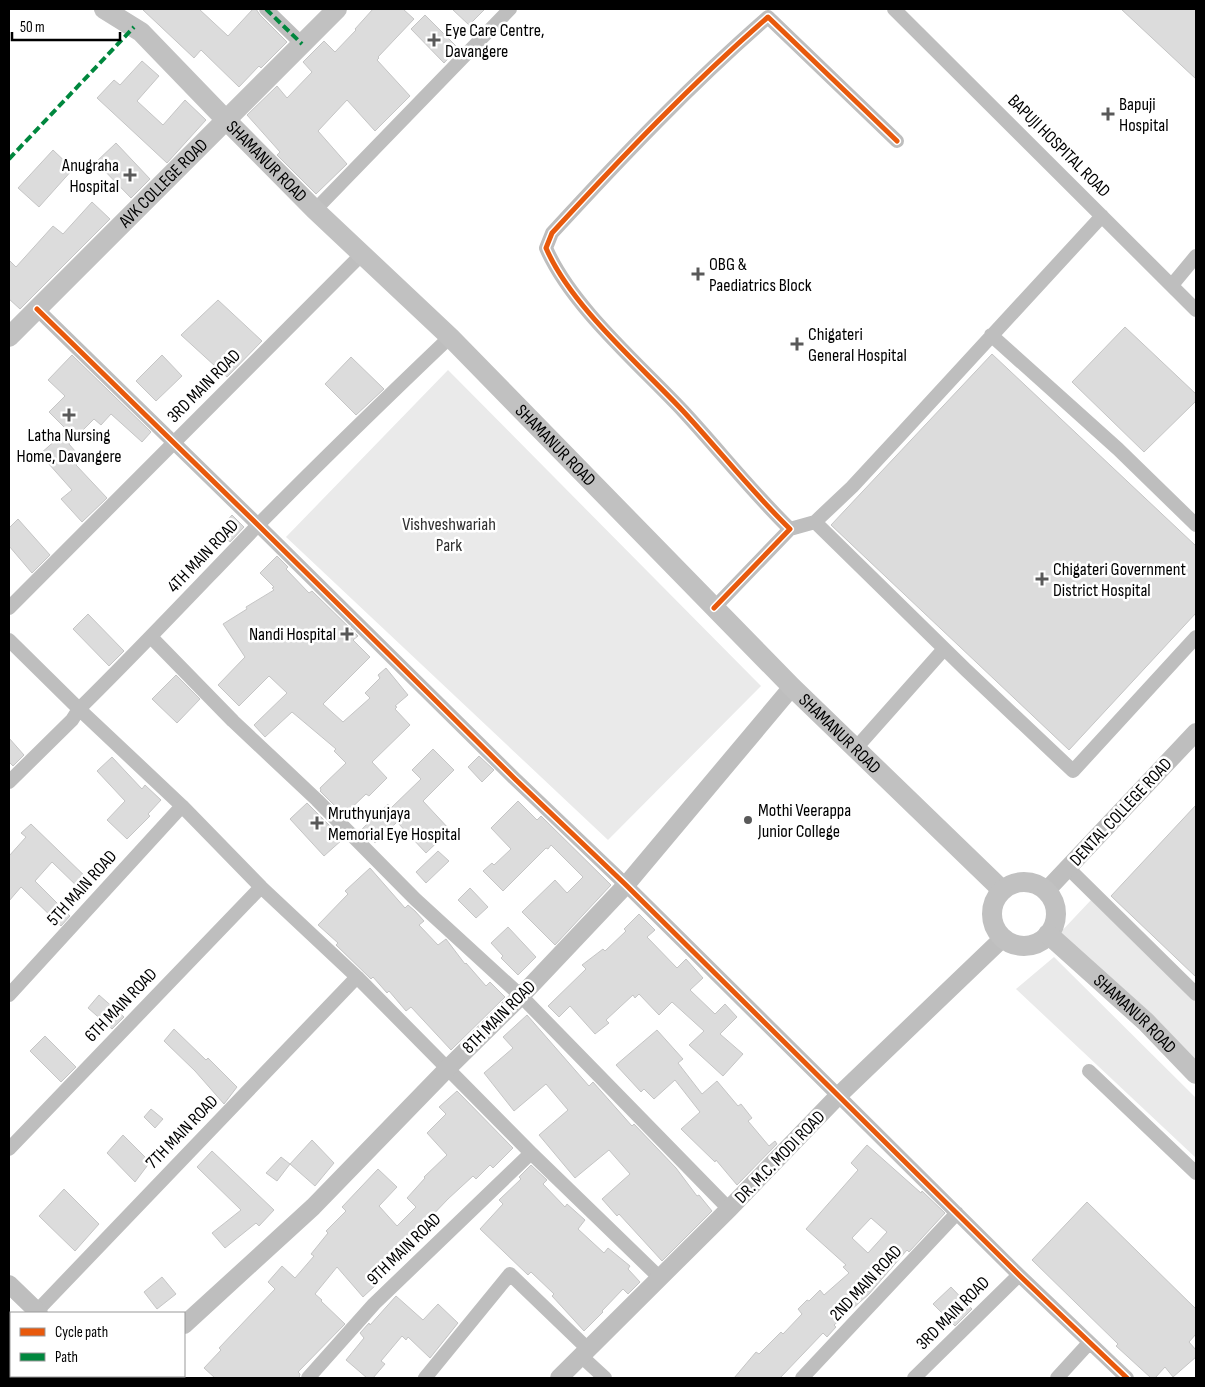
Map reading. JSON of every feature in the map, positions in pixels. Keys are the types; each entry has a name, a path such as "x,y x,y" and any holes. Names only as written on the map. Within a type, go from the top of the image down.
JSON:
{"main road":[{"name":"SHAMANUR ROAD","path":"104,9 141,32 316,210 450,337 792,687 1002,890"},
{"name":"AVK COLLEGE ROAD","path":"9,337 337,9"},
{"path":"1025,881 1034,883 1046,891 1054,902 1056,911 1055,921 1042,941 1026,946 1010,943 997,932 992,917 992,908 995,899 1002,890 1016,882 1025,881"},
{"name":"SHAMANUR ROAD","path":"1048,934 1146,1022 1196,1074"}],"street":[{"path":"266,9 302,44"},
{"path":"316,210 510,9"},
{"name":"BAPUJI HOSPITAL ROAD","path":"894,9 1196,310"},
{"path":"790,529 762,502 727,460 587,309 554,267 546,248 552,233 602,178 695,83 768,17 897,141"},
{"path":"714,608 790,529 815,522 884,453 1102,216"},
{"name":"3RD MAIN ROAD","path":"9,608 362,254"},
{"path":"1172,285 1196,256"},
{"path":"37,309 515,779 626,885 1019,1275 1127,1378"},
{"path":"991,335 1118,449 1196,525"},
{"name":"4TH MAIN ROAD","path":"9,782 72,720 79,709 151,638 258,525 354,428 450,337"},
{"path":"815,522 944,649 1073,771 1196,637"},
{"path":"151,638 233,721 317,800 415,898 521,996 729,1209"},
{"path":"9,640 182,806 261,887 357,977 531,1153 659,1277"},
{"path":"856,748 944,649"},
{"name":"8TH MAIN ROAD","path":"185,1324 314,1207 447,1069 521,996 626,885 792,687"},
{"name":"DENTAL COLLEGE ROAD","path":"1046,891 1196,732"},
{"name":"5TH MAIN ROAD","path":"9,995 182,806"},
{"path":"1068,868 1196,994"},
{"name":"6TH MAIN ROAD","path":"9,1149 261,887"},
{"name":"DR. M.C. MODI ROAD","path":"560,1378 729,1209 838,1096 1003,938"},
{"name":"7TH MAIN ROAD","path":"37,1312 357,977"},
{"path":"1090,1071 1196,1173"},
{"name":"9TH MAIN ROAD","path":"308,1378 374,1304 531,1153"},
{"name":"2ND MAIN ROAD","path":"802,1378 957,1213"},
{"path":"425,1378 510,1274 585,1353 605,1378"},
{"name":"3RD MAIN ROAD","path":"914,1378 1019,1275"},
{"path":"9,1284 37,1312"},
{"path":"1057,1378 1089,1343"}],"green space":[{"name":"Vishveshwariah Park","path":"448,370 761,686 608,840 286,537"},
{"path":"1091,900 1196,1002 1196,1074 1057,936"},
{"path":"1054,957 1196,1098 1196,1158 1016,989"}],"building":[{"path":"142,9 199,9 228,36 253,9 256,9 287,42 261,68 259,66 239,87 201,50 194,58"},
{"path":"373,9 403,9 414,19 377,60 410,96 375,131 347,100 318,131 347,164 316,194 277,155 280,152 247,115 277,86 287,98 312,72 303,62 324,41 335,52"},
{"path":"452,9 485,9 469,25"},
{"path":"1121,9 1196,9 1196,79"},
{"path":"425,15 458,48 444,63 411,29"},
{"path":"142,61 159,76 137,101 163,125 185,100 206,120 167,163 97,98 114,80 120,85"},
{"path":"116,143 150,179 131,198 96,162"},
{"path":"53,150 73,169 39,207 18,188"},
{"path":"92,202 110,219 20,309 9,299 9,260 16,267 53,226 63,234"},
{"path":"218,300 262,341 227,377 181,335"},
{"path":"1125,327 1196,394 1196,401 1144,452 1072,382"},
{"name":"Chigateri Government District Hospital","path":"992,354 1196,546 1196,613 1069,750 831,525"},
{"path":"72,355 151,432 142,442 111,414 101,425 94,419 69,444 82,459 76,465 107,498 82,522 61,499 72,490 40,454 67,430 49,412 65,396 48,380"},
{"path":"162,355 182,376 156,401 136,381"},
{"path":"351,357 384,389 356,415 325,384"},
{"path":"232,515 244,527 230,542 218,531"},
{"path":"18,519 50,555 32,573 9,546 9,528"},
{"path":"277,556 288,567 286,569 309,593 312,591 358,636 353,640 370,657 323,704 343,722 370,698 365,693 380,678 378,675 386,668 408,695 395,706 397,707 395,709 410,725 372,762 387,778 369,796 366,794 344,815 320,791 320,788 346,763 334,751 336,749 292,712 265,737 254,725 287,693 269,676 239,706 218,685 245,657 223,624 274,590 272,588 274,587 260,573"},
{"path":"88,614 124,651 109,666 73,629"},
{"path":"176,675 200,699 177,723 152,699"},
{"path":"9,738 24,755 13,766 9,762"},
{"path":"433,749 454,770 423,801 450,830 426,853 397,822 375,843 362,829 388,804 391,808 421,779 412,770"},
{"path":"479,756 494,770 482,782 468,767"},
{"path":"112,757 142,789 145,785 161,800 148,814 150,816 127,839 107,820 125,801 97,771"},
{"path":"518,801 537,820 541,816 611,885 555,945 522,912 555,880 567,893 583,877 551,845 503,891 483,871 492,863 494,865 511,849 491,828"},
{"path":"307,803 343,839 324,856 290,819"},
{"path":"1196,805 1196,977 1111,896"},
{"path":"31,824 91,882 82,891 52,862 35,881 70,916 61,926 21,887 9,901 9,856 26,837 21,833"},
{"path":"438,851 449,861 426,883 416,872"},
{"path":"370,868 405,908 408,905 424,921 419,925 438,945 446,939 465,964 486,986 490,982 505,997 451,1050 411,1007 406,1011 389,991 387,993 373,977 371,979 336,945 338,943 318,925 348,894 345,891"},
{"path":"470,888 488,907 476,918 458,900"},
{"path":"639,914 655,930 647,937 677,968 686,959 703,978 690,990 715,1014 725,1004 737,1017 720,1034 743,1054 723,1076 689,1045 704,1031 672,1002 659,1015 639,994 635,998 633,995 606,1020 609,1023 595,1034 570,1006 559,1017 548,1006 586,969 582,965 603,949 605,951 626,931 624,929"},
{"path":"508,927 536,957 518,975 501,958 503,956 491,943"},
{"path":"99,995 124,1017 112,1029 88,1008"},
{"path":"527,1015 589,1086 593,1082 632,1126 634,1124 676,1168 697,1196 699,1195 712,1211 662,1261 619,1214 617,1216 602,1199 630,1174 609,1150 575,1178 539,1135 568,1110 546,1084 514,1111 484,1073 513,1048 503,1037"},
{"path":"174,1029 206,1060 208,1058 237,1087 224,1104 195,1071 164,1041"},
{"path":"657,1030 683,1059 678,1063 702,1094 717,1081 738,1106 741,1104 752,1118 748,1121 769,1146 775,1141 777,1144 737,1185 716,1160 715,1162 681,1129 700,1112 675,1080 654,1099 644,1089 641,1092 616,1065"},
{"path":"45,1036 76,1067 61,1082 30,1051"},
{"path":"457,1091 513,1148 493,1168 490,1165 476,1179 473,1176 448,1199 426,1222 429,1225 420,1234 419,1232 373,1279 377,1284 363,1297 337,1267 315,1294 345,1324 298,1372 300,1374 299,1378 215,1378 204,1368 221,1350 219,1348 275,1289 268,1282 282,1266 295,1278 314,1256 311,1254 328,1233 326,1231 346,1211 342,1207 378,1169 397,1187 379,1206 397,1226 416,1207 407,1198 424,1177 447,1155 427,1133 446,1114 439,1107"},
{"path":"151,1109 163,1119 155,1128 144,1117"},
{"path":"123,1135 150,1162 135,1182 107,1153"},
{"path":"312,1140 334,1163 315,1186 290,1164"},
{"path":"867,1145 945,1213 909,1252 907,1250 869,1294 834,1325 836,1327 827,1337 823,1333 780,1378 734,1378 756,1352 759,1354 781,1332 783,1334 802,1314 798,1309 807,1300 809,1301 820,1290 824,1295 849,1273 843,1267 846,1265 806,1229 858,1170 851,1163","holes":["871,1218 887,1232 868,1253 852,1238"]},
{"path":"212,1151 274,1210 259,1226 256,1223 225,1248 212,1233 241,1210 197,1167"},
{"path":"281,1157 290,1164 277,1181 266,1173"},
{"path":"531,1165 547,1180 543,1184 565,1207 567,1204 585,1220 578,1229 604,1253 608,1248 630,1266 628,1269 640,1282 628,1294 623,1289 584,1331 552,1296 554,1294 531,1272 528,1275 480,1229 503,1204 499,1200 521,1179 519,1177"},
{"path":"64,1189 99,1224 75,1251 39,1216"},
{"path":"1087,1202 1196,1309 1196,1334 1189,1342 1196,1350 1196,1357 1173,1377 1165,1367 1155,1378 1151,1378 1116,1346 1118,1344 1032,1260"},
{"path":"162,1277 176,1294 157,1309 144,1292"},
{"path":"951,1287 972,1309 955,1326 933,1304"},
{"path":"396,1296 423,1320 438,1304 458,1323 430,1358 408,1337 406,1340 402,1336 381,1361 385,1364 373,1378 367,1378 346,1360 364,1338 360,1333 369,1323 370,1325"}],"marked path":[{"path":"266,9 302,44"},
{"path":"9,159 134,27"}],"cycle path":[{"path":"714,608 790,529 683,411 607,334 557,270 546,248 552,233 630,149 711,68 768,17 897,141"},
{"path":"37,309 515,779 626,885 1019,1275 1127,1378"}],"place":[{"name":"Eye Care Centre, Davangere","path":"434,40"},
{"name":"Bapuji Hospital","path":"1108,114"},
{"name":"Anugraha Hospital","path":"130,175"},
{"name":"OBG & Paediatrics Block","path":"698,274"},
{"name":"Chigateri General Hospital","path":"797,344"},
{"name":"Latha Nursing Home, Davangere","path":"69,415"},
{"name":"Chigateri Government District Hospital","path":"1042,579"},
{"name":"Nandi Hospital","path":"347,634"},
{"name":"Mothi Veerappa Junior College","path":"748,820"},
{"name":"Mruthyunjaya Memorial Eye Hospital","path":"317,823"}]}
